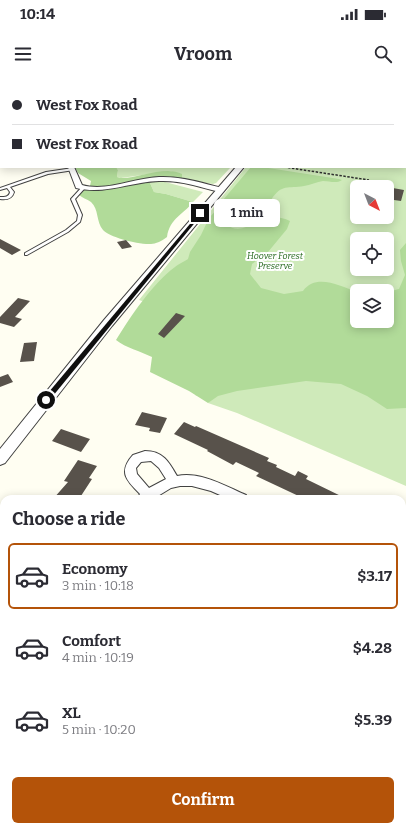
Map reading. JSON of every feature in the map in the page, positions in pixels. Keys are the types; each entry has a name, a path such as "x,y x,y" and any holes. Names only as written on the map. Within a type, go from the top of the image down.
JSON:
{"street":[{"path":"72,168 79,186 83,188 98,188 165,179 220,190"},
{"path":"0,459 104,328 239,168"},
{"path":"144,495 130,473 130,468 137,458 149,455 155,456 164,465 173,481"},
{"path":"148,495 155,489 173,481 187,480 211,484 233,495"}],"lane":[{"path":"0,189 47,173 72,168"},
{"path":"0,198 9,198 11,195 12,192 8,186"},
{"path":"26,254 67,231 78,221 80,215 73,199 83,188"}],"path":[{"path":"291,168 370,180"}],"green space":[{"path":"76,168 117,168 118,170 117,177 123,178 157,172 175,171 182,174 182,179 120,184 148,182 150,183 154,192 193,202 171,225 167,237 160,241 151,244 144,244 120,239 103,230 99,223 94,205 78,194 90,186 91,181 78,173"},
{"path":"117,168 230,168 216,183 213,184 182,179 171,171 121,178 117,177 118,170"},
{"name":"Hoover Forest Preserve","path":"245,168 406,168 406,486 237,413 208,403 210,401 195,395 233,332 139,300"},
{"path":"250,168 268,168 342,180 335,182 323,181 304,186 286,188 279,191 271,200 226,207 242,212 235,213 226,224 233,228 240,229 271,218 280,218 290,221 287,229 268,252 252,264 250,274 261,288 284,294 303,291 308,286 321,282 336,284 350,289 350,328 394,328 394,290 399,289 405,275 400,250 406,243 406,408 387,409 367,396 341,384 306,381 237,391 218,396 208,403 189,391 150,372 152,357 116,340 135,311 158,282 176,266 188,259 190,252 201,235 209,218 220,206 223,200"},
{"path":"148,182 165,182 203,192 193,202 154,192 150,183"}],"building":[{"path":"394,188 404,190 401,201 394,200"},
{"path":"0,239 21,250 12,255 0,248"},
{"path":"126,240 132,247 122,249 117,242"},
{"path":"18,298 30,301 15,317 22,319 14,327 0,323 0,317"},
{"path":"176,313 185,316 164,338 158,334"},
{"path":"37,342 34,361 20,362 24,343"},
{"path":"8,374 13,382 0,387 0,377"},
{"path":"142,412 167,418 160,433 149,431 150,428 135,425"},
{"path":"184,422 195,427 196,426 269,458 267,461 295,476 298,471 308,476 306,479 339,495 296,495 256,476 259,473 236,462 233,465 207,451 208,450 174,434"},
{"path":"61,429 90,439 81,452 52,441"},
{"path":"78,460 97,466 89,478 92,479 82,495 57,495 68,482 64,481"}],"route":[{"path":"46,400 200,213"}]}
